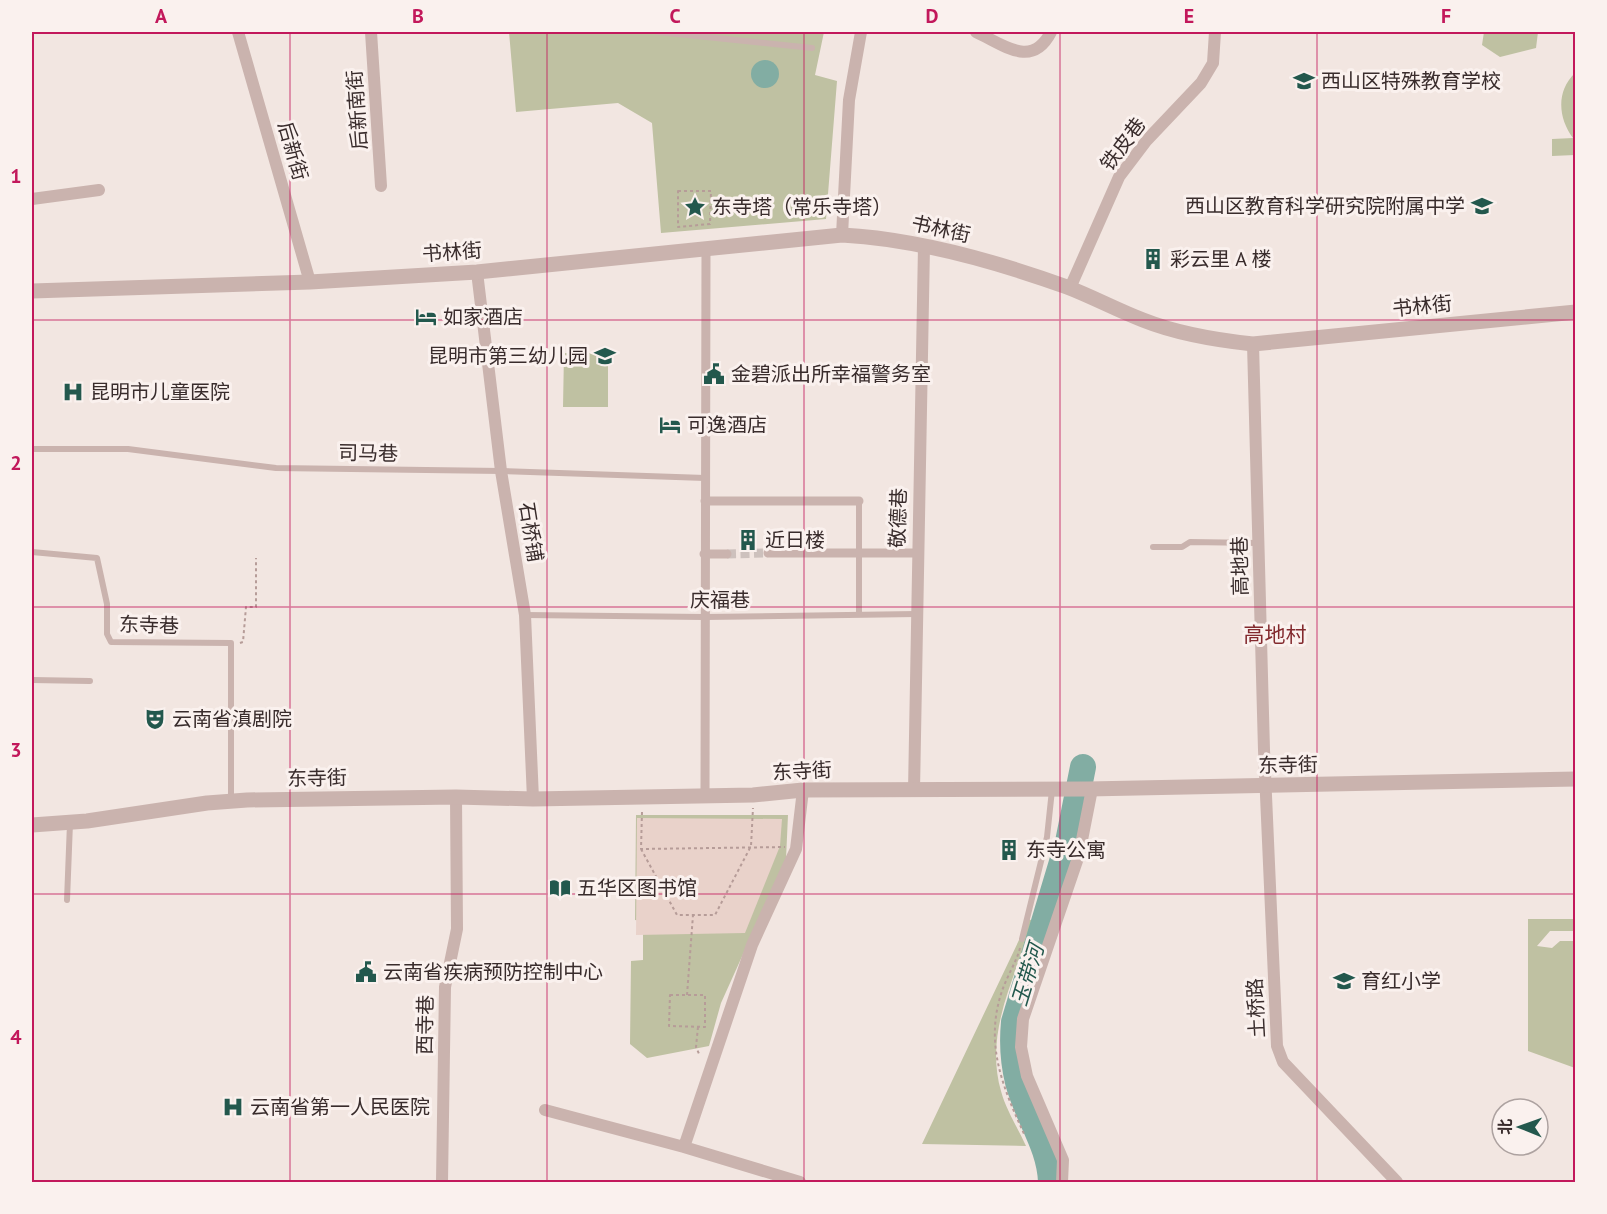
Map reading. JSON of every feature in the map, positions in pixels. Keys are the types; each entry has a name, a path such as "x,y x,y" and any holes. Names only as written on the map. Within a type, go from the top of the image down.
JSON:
{"street":[{"name":"后新街","path":"238,32 310,282"},
{"name":"后新南街","path":"371,32 381,186"},
{"path":"842,235 849,100 861,32"},
{"path":"976,32 1020,53 1036,51 1051,32"},
{"name":"铁皮巷","path":"1070,288 1119,177 1147,140 1201,83 1207,73 1212,63 1215,32"},
{"path":"32,198 99,190"},
{"name":"书林街","path":"32,291 310,282 477,272 842,235 872,237 968,256 1070,288 1145,321 1206,339 1253,344 1575,312"},
{"name":"敬德巷","path":"914,790 916,553 924,246"},
{"path":"705,796 706,247"},
{"name":"石桥铺","path":"477,272 501,471 525,615 533,799"},
{"name":"高地巷","path":"1253,344 1266,786"},
{"path":"705,501 859,501"},
{"path":"768,554 916,553"},
{"path":"704,554 727,554"},
{"name":"东寺街","path":"32,825 231,801 456,797 533,799 753,795 803,790 1055,790 1575,779"},
{"name":"土桥路","path":"1266,786 1277,1046 1283,1062 1396,1182"},
{"path":"1062,1182 1063,1160 1027,1076 1021,1047 1022,1028 1030,991 1079,855 1090,789"},
{"path":"684,1147 752,945 796,849 803,790"},
{"name":"西寺巷","path":"442,1182 445,987 457,929 456,797"},
{"path":"544,1110 684,1147 800,1182"}],"lane":[{"path":"658,32 812,48"},
{"name":"司马巷","path":"32,449 128,449 276,468 501,471 705,478"},
{"path":"859,501 859,615"},
{"path":"1153,547 1182,547 1190,542 1258,543"},
{"name":"东寺巷","path":"32,552 97,558 107,604 107,634 111,642 231,643"},
{"name":"庆福巷","path":"525,615 704,617 916,614"},
{"path":"231,643 231,801"},
{"path":"32,680 90,681"},
{"path":"1022,939 1047,837 1055,790"},
{"path":"66,900 70,822"}],"path":[{"path":"678,191 711,191 710,224 678,227 678,191"},
{"path":"231,643 243,642 246,608 256,607 256,558"},
{"path":"643,797 641,849 677,915 715,915 751,846 753,795"},
{"path":"641,849 751,846 796,849"},
{"path":"687,995 693,915"},
{"path":"1022,939 1002,991 994,1021 993,1041 1001,1079 1025,1136"},
{"path":"670,995 687,995 705,995 705,1027 669,1026 670,995"},
{"path":"698,1026 696,1047 708,1073"}],"green space":[{"path":"509,32 824,32 815,75 837,81 826,219 661,233 652,123 618,103 516,112"},
{"path":"1484,32 1538,32 1536,48 1500,57 1482,45"},
{"path":"1575,73 1575,155 1552,156 1552,139 1573,138 1564,122 1561,105 1565,88"},
{"path":"564,353 608,353 608,407 563,407"},
{"path":"636,815 788,815 786,859 721,1003 709,1046 647,1058 630,1044 631,961 643,960 643,921 635,920"},
{"path":"1029,919 1034,922 1004,1005 996,1048 997,1069 1003,1098 1026,1146 922,1144"},
{"path":"1528,919 1575,919 1575,931 1550,931 1537,946 1552,948 1560,941 1575,941 1575,1068 1528,1051"}],"shaded area":[{"path":"637,818 782,819 780,846 745,933 636,935"}],"water":[{"path":"765,60 775,64 779,74 775,84 765,88 755,84 751,74 755,64"}],"waterway":[{"name":"玉带河","path":"1051,1182 1047,1156 1018,1082 1014,1060 1013,1030 1068,842 1083,767"}],"tunnel":[{"path":"727,554 768,553"}],"place":[{"name":"西山区特殊教育学校","path":"1304,81"},
{"name":"西山区教育科学研究院附属中学","path":"1482,206"},
{"name":"东寺塔（常乐寺塔）","path":"695,207"},
{"name":"彩云里 A 楼","path":"1153,259"},
{"name":"如家酒店","path":"426,317"},
{"name":"昆明市第三幼儿园","path":"605,356"},
{"name":"金碧派出所幸福警务室","path":"714,374"},
{"name":"昆明市儿童医院","path":"73,392"},
{"name":"可逸酒店","path":"670,425"},
{"name":"近日楼","path":"748,540"},
{"name":"云南省滇剧院","path":"155,719"},
{"name":"东寺公寓","path":"1009,850"},
{"name":"五华区图书馆","path":"560,888"},
{"name":"云南省疾病预防控制中心","path":"366,972"},
{"name":"育红小学","path":"1344,981"},
{"name":"云南省第一人民医院","path":"233,1107"}],"district":[{"name":"高地村","path":"1275,635"}]}
